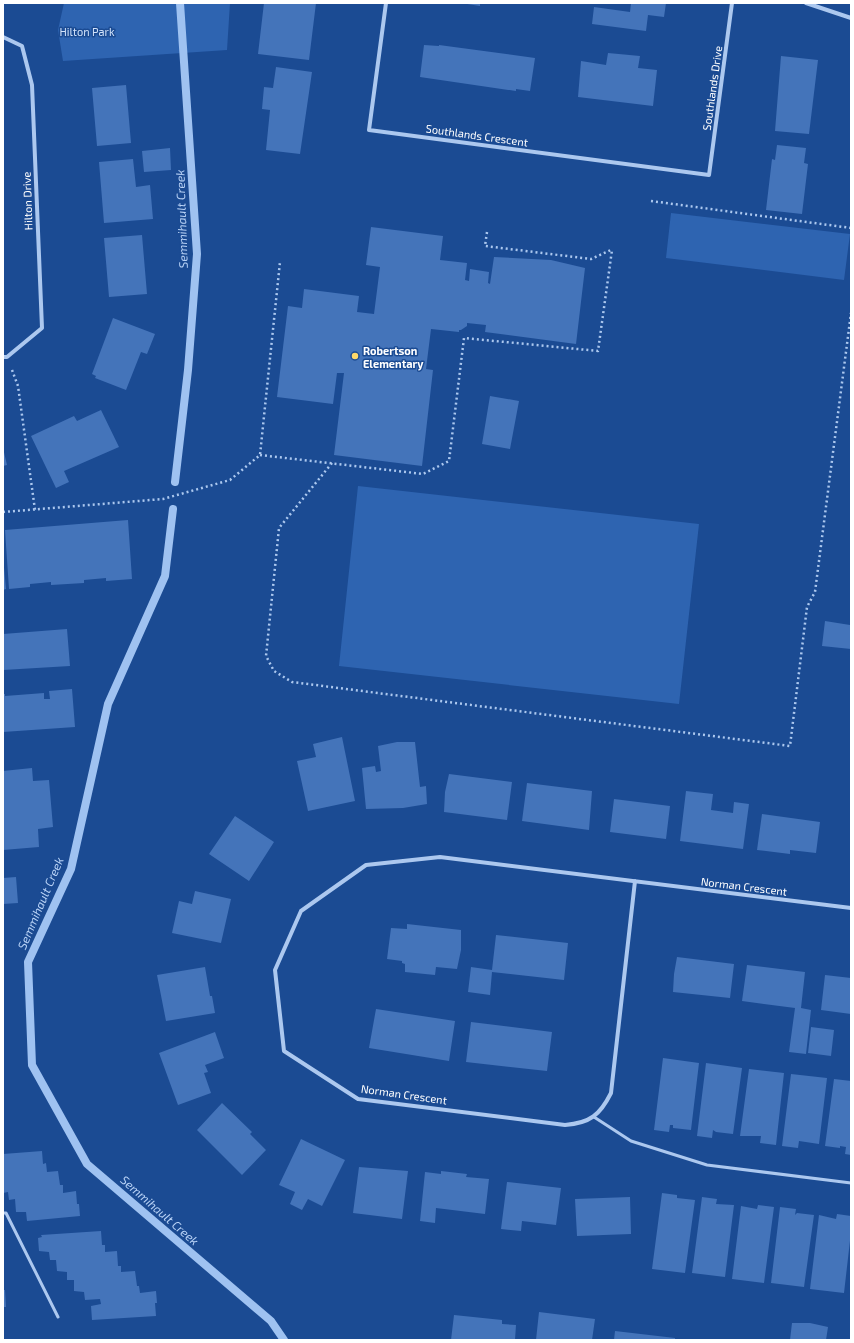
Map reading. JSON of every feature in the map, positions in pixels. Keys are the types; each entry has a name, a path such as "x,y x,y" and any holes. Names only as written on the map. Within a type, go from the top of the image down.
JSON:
{"street":[{"name":"Southlands Crescent","path":"386,3 369,130 709,174"},
{"name":"Southlands Drive","path":"709,174 732,3"},
{"path":"806,3 851,18"},
{"name":"Hilton Drive","path":"3,37 22,46 32,85 42,328 5,357"},
{"name":"Norman Crescent","path":"635,881 611,1093 605,1105 594,1117 581,1124 565,1125 358,1099 284,1051 275,970 301,911 366,865 440,858 635,881 851,908"}],"lane":[{"path":"594,1117 631,1141 707,1165 851,1183"},
{"path":"3,1213 6,1214 58,1317"}],"path":[{"path":"651,201 851,228"},
{"path":"260,455 423,474 449,461 464,338 598,351 612,250 591,259 485,246 487,232"},
{"path":"3,512 163,499 230,480 260,455 280,262"},
{"path":"332,463 279,528 266,656 274,671 292,682 790,746 806,607 815,592 851,313"},
{"path":"5,357 18,386 35,510"}],"green space":[{"name":"Hilton Park","path":"64,3 230,3 227,50 63,61 58,30"},
{"path":"671,213 850,234 844,280 666,258"},
{"path":"358,486 699,524 679,704 339,666"}],"building":[{"path":"264,3 316,3 309,60 258,54"},
{"path":"461,3 480,3 480,6"},
{"path":"631,3 666,3 664,17 648,15 646,31 592,24 594,7 630,12"},
{"path":"424,45 439,45 535,58 530,91 516,89 516,91 420,77"},
{"path":"608,53 640,56 638,68 657,70 653,106 578,97 581,61 606,65"},
{"path":"781,56 818,60 809,134 775,131"},
{"path":"276,67 312,72 300,154 266,150 270,110 262,109 264,87 273,88"},
{"path":"126,85 131,143 97,146 92,88"},
{"path":"777,145 806,148 804,163 808,164 802,214 766,210 772,159 775,160"},
{"path":"170,148 171,170 144,172 142,151"},
{"path":"133,159 136,187 150,185 153,219 104,223 99,162"},
{"name":"Robertson Elementary","path":"371,227 443,236 440,260 467,263 465,280 469,281 470,269 489,272 488,283 490,284 494,257 551,260 585,268 576,344 485,332 486,325 467,323 467,326 459,330 459,332 431,329 426,369 433,370 422,466 334,455 344,373 337,373 333,404 277,397 288,306 302,308 304,289 359,296 357,312 374,314 380,267 366,265"},
{"path":"142,235 147,294 109,297 104,238"},
{"path":"113,318 155,334 147,354 141,352 126,390 95,378 96,376 92,374"},
{"path":"490,396 519,401 510,449 482,444"},
{"path":"101,410 119,447 64,471 69,482 56,488 31,436 74,416 77,421"},
{"path":"3,448 7,465 3,466"},
{"path":"128,520 132,579 106,581 106,578 84,580 84,583 51,585 51,582 30,584 30,587 9,589 5,530"},
{"path":"3,557 6,589 3,590"},
{"path":"825,621 850,625 851,649 822,646"},
{"path":"67,629 70,666 3,670 3,634"},
{"path":"72,689 75,727 3,732 3,694 5,694 5,696 44,693 44,699 50,699 49,691"},
{"path":"342,737 355,801 308,811 297,761 316,757 313,744"},
{"path":"397,742 415,742 420,787 426,786 427,804 403,808 366,809 362,768 375,766 376,772 381,771 378,746"},
{"path":"32,768 33,781 49,780 53,827 38,829 39,847 3,850 3,771"},
{"path":"449,774 512,782 507,820 444,812 445,792"},
{"path":"527,783 592,791 589,830 522,821"},
{"path":"686,791 713,794 711,810 733,813 734,802 749,804 743,849 680,841"},
{"path":"614,799 670,806 666,839 610,832"},
{"path":"762,814 820,822 816,853 790,850 790,854 757,850"},
{"path":"235,816 274,842 249,881 209,854"},
{"path":"16,877 18,903 3,904 3,878"},
{"path":"195,891 231,899 221,943 172,933 179,901 192,904"},
{"path":"407,924 461,930 461,950 457,969 436,967 435,975 405,972 405,964 402,963 402,961 387,959 391,928 407,929"},
{"path":"496,935 568,943 564,980 492,972 490,995 468,992 471,967 492,970"},
{"path":"677,957 734,964 730,998 673,992"},
{"path":"747,965 805,972 801,1008 811,1010 806,1054 789,1052 795,1008 742,1001"},
{"path":"205,967 210,996 212,996 215,1013 166,1021 157,975"},
{"path":"825,975 851,978 851,1014 821,1010"},
{"path":"376,1009 455,1021 449,1061 369,1048"},
{"path":"471,1022 552,1032 547,1071 466,1062"},
{"path":"811,1027 834,1030 831,1056 808,1053"},
{"path":"215,1032 224,1058 205,1065 208,1072 204,1073 211,1093 178,1105 159,1053"},
{"path":"663,1058 699,1063 691,1130 673,1128 673,1125 670,1125 669,1132 654,1130"},
{"path":"706,1063 742,1068 733,1134 716,1132 713,1130 712,1138 697,1136"},
{"path":"749,1069 784,1073 776,1145 760,1143 761,1136 740,1136"},
{"path":"791,1074 827,1078 819,1144 799,1141 798,1148 782,1146"},
{"path":"834,1079 851,1081 851,1155 845,1154 846,1147 840,1146 840,1148 825,1146"},
{"path":"222,1103 252,1132 250,1134 266,1150 242,1175 197,1130"},
{"path":"301,1139 345,1160 322,1206 308,1199 302,1210 290,1204 295,1192 279,1185"},
{"path":"42,1151 43,1164 46,1163 47,1172 58,1171 60,1185 63,1185 63,1193 76,1191 80,1216 27,1221 26,1212 16,1212 15,1199 9,1200 8,1192 3,1193 3,1154"},
{"path":"359,1167 408,1171 402,1219 353,1213"},
{"path":"441,1171 467,1174 466,1177 489,1179 485,1214 436,1208 435,1223 420,1221 425,1172 441,1174"},
{"path":"507,1182 561,1188 556,1225 522,1221 521,1231 501,1229"},
{"path":"662,1193 677,1195 677,1198 695,1200 685,1273 652,1269"},
{"path":"630,1197 631,1234 577,1236 575,1199"},
{"path":"702,1197 717,1199 716,1204 734,1205 725,1277 692,1273"},
{"path":"758,1205 774,1207 764,1283 732,1279 741,1206 757,1209"},
{"path":"780,1207 796,1209 795,1215 797,1213 814,1215 804,1287 771,1283"},
{"path":"837,1214 851,1216 851,1232 844,1293 810,1289 819,1215 836,1219"},
{"path":"101,1231 102,1245 105,1245 105,1252 117,1251 118,1266 121,1266 121,1272 135,1271 137,1286 139,1286 140,1293 156,1291 156,1316 92,1320 91,1306 101,1304 100,1299 85,1300 84,1292 74,1291 74,1280 67,1280 67,1272 57,1271 56,1260 50,1260 49,1252 39,1251 38,1238 42,1237 41,1235"},
{"path":"3,1290 5,1290 6,1307 3,1307"},
{"path":"539,1312 595,1319 592,1340 536,1340"},
{"path":"454,1315 502,1320 502,1324 516,1325 515,1340 451,1340"},
{"path":"792,1323 810,1323 828,1327 826,1340 790,1340"},
{"path":"615,1331 675,1338 675,1340 614,1340"}],"waterway":[{"name":"Semmihault Creek","path":"175,482 188,370 197,254 180,3"},
{"name":"Semmihault Creek","path":"173,509 165,576 108,704 71,869 28,962 32,1065 87,1164 271,1321 284,1340"}],"place":[{"name":"Robertson Elementary","path":"355,356"}]}
